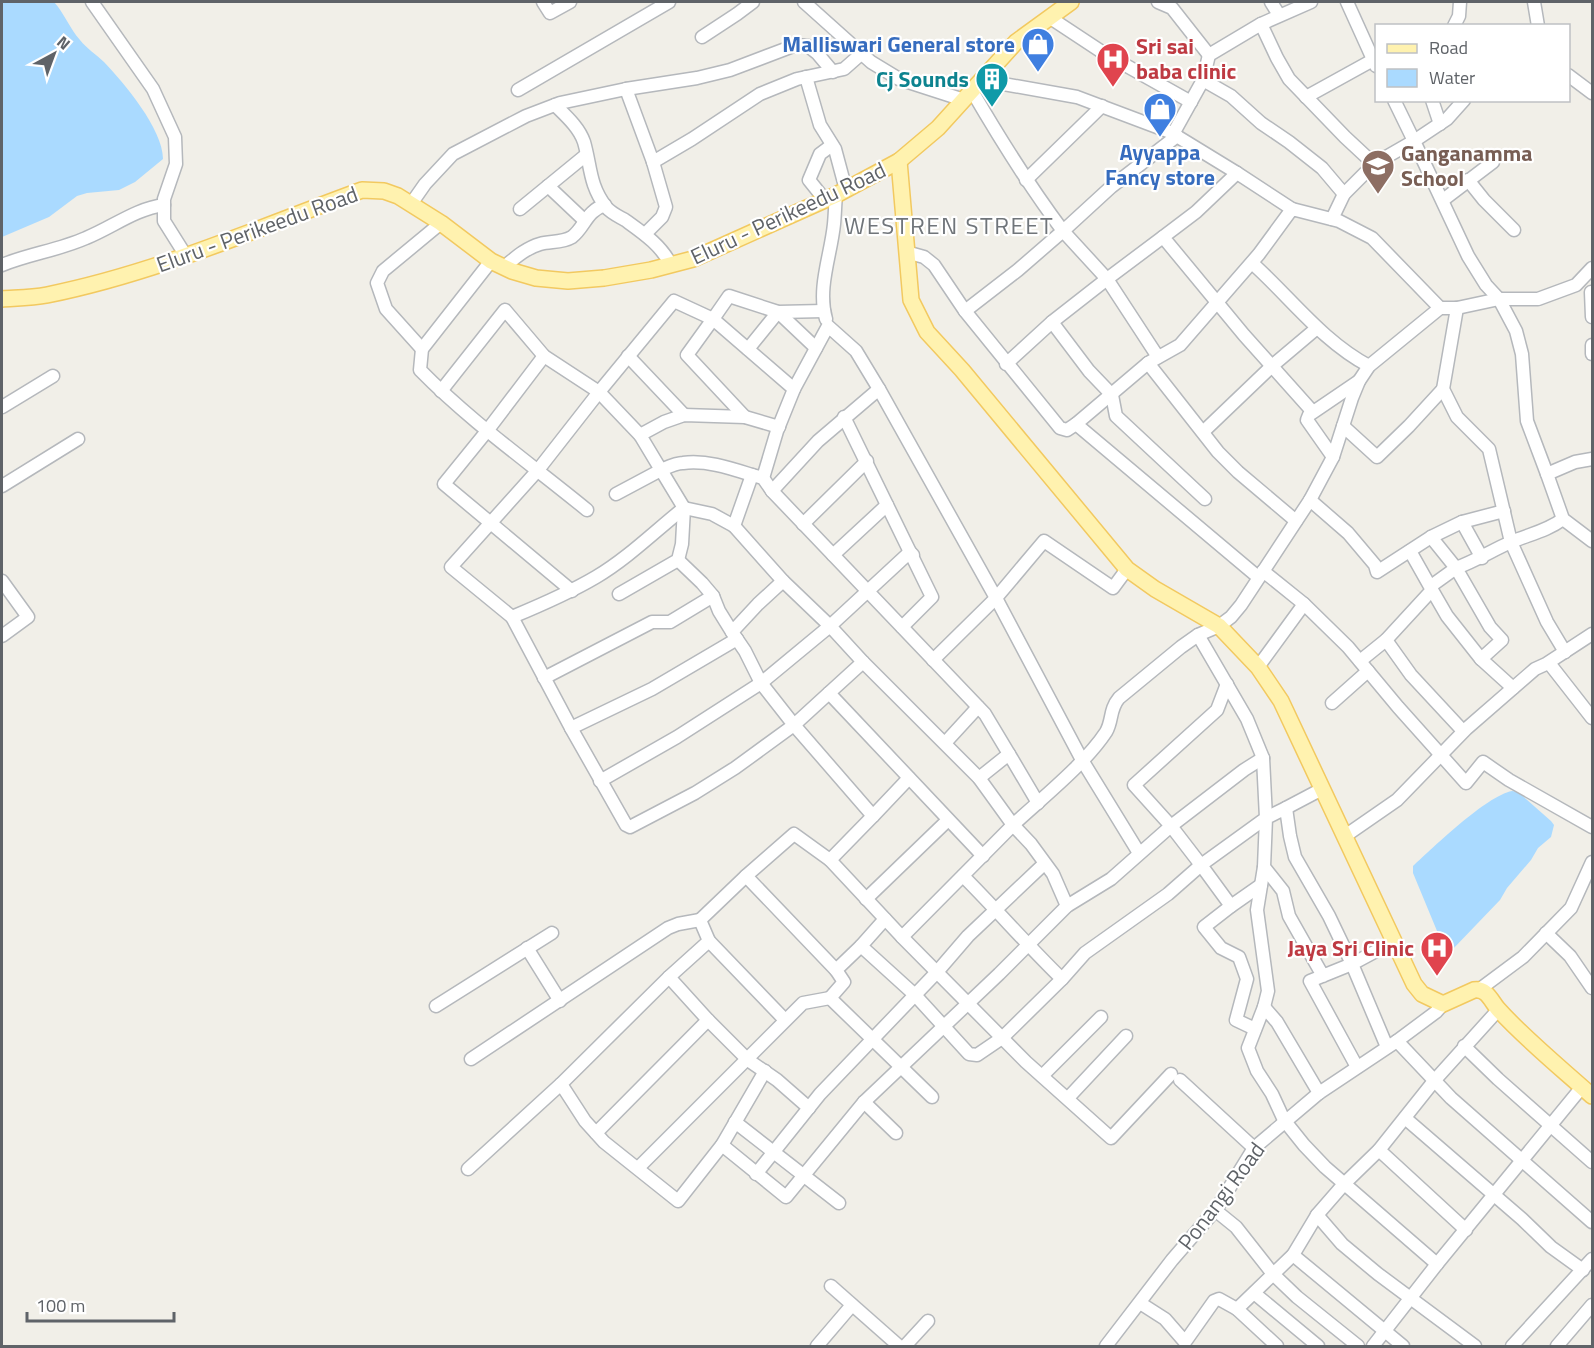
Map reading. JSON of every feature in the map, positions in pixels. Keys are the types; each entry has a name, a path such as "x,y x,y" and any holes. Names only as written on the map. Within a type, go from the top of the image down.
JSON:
{"main road":[{"name":"Eluru - Perikeedu Road","path":"2,299 45,296 143,270 233,240 362,190 384,191 398,196 441,223 498,264 537,278 568,281 604,278 693,259 835,195 899,161 938,128 1016,42 1071,2"},
{"path":"899,161 911,300 927,332 962,370 1127,569 1155,589 1219,626 1258,667 1281,701 1393,942 1414,984 1422,994 1443,1004 1480,989 1589,1090"}],"street":[{"path":"92,2 153,89 175,137 176,164 164,206 164,221 186,256"},
{"path":"543,2 550,14 570,2"},
{"path":"518,90 669,2"},
{"path":"702,37 753,2"},
{"path":"804,2 861,54 899,79 972,90 1077,97 1175,135 1292,209 1332,219 1372,238 1440,308"},
{"path":"1158,2 1172,8 1209,55"},
{"path":"1271,2 1279,15"},
{"path":"965,311 1018,270 1111,187 1175,135 1203,80 1209,55 1261,24 1311,2"},
{"path":"1306,97 1375,63 1347,2"},
{"path":"1455,24 1459,16 1460,2"},
{"path":"1534,2 1538,24"},
{"path":"1048,17 1111,57 1191,102"},
{"path":"1261,24 1281,67 1289,78 1374,164"},
{"path":"411,204 424,184 453,154 526,116 555,105 626,88 697,78 738,67 796,45 808,46 833,72"},
{"path":"653,162 760,94 806,77 844,69 861,54"},
{"path":"1570,76 1593,93"},
{"path":"806,77 820,125 835,149 834,225 826,265 824,311 828,326 856,351 879,389 996,598 1082,760 1139,853"},
{"path":"1203,80 1231,96 1262,123 1290,142 1322,168 1344,194"},
{"path":"626,88 653,162 666,207 662,217 645,234"},
{"path":"972,90 1034,194 1063,231 1107,279 1153,360 1218,452 1296,521"},
{"path":"1395,102 1468,256 1486,285 1499,299 1516,331 1522,354 1527,421 1563,519 1591,539"},
{"path":"1433,102 1440,124"},
{"path":"1332,219 1344,194 1374,164 1440,124 1462,102"},
{"path":"555,105 584,142 592,181 610,212 645,234 665,253 671,265"},
{"path":"1026,180 1102,106"},
{"path":"832,145 820,153 809,180 835,195"},
{"path":"520,209 586,155"},
{"path":"1443,200 1493,162"},
{"path":"1006,364 1053,322 1196,212 1237,173"},
{"path":"1468,180 1490,207 1514,230"},
{"path":"548,186 584,220"},
{"path":"587,510 487,431 420,370 422,349 498,264 539,244 565,240 573,236 584,220 598,207 605,205"},
{"path":"2,265 87,238 148,207 164,206"},
{"path":"906,252 924,257 934,265 965,311 1006,364 1060,428 1067,430 1153,360 1180,345 1218,304 1292,209"},
{"path":"422,349 386,309 377,283 382,271 441,223"},
{"path":"1162,237 1312,411"},
{"path":"1251,263 1317,328 1352,357 1369,366"},
{"path":"902,937 1013,825 1082,760 1107,731 1111,712 1119,698 1147,673 1198,635 1219,626 1231,617 1310,500 1332,457 1359,381 1369,366 1440,308 1457,308 1499,299 1538,299 1576,285 1593,268"},
{"path":"1576,285 1592,293 1593,317"},
{"path":"745,417 687,355 729,296 778,312 824,311"},
{"path":"794,389 713,319 674,301 538,470 451,567 512,617 600,781 626,825 630,826 695,793 735,768 794,724 863,662"},
{"path":"1343,426 1377,458 1409,426 1443,389 1457,308"},
{"path":"441,391 505,310 544,356 599,392 640,435 684,508 682,544 678,560 619,594"},
{"path":"778,312 816,348"},
{"path":"748,349 778,312"},
{"path":"1053,322 1089,371 1112,395 1116,417 1205,499"},
{"path":"734,526 758,476 794,389 828,326"},
{"path":"1203,432 1272,366 1317,328"},
{"path":"1593,345 1593,354"},
{"path":"544,356 444,484 572,591"},
{"path":"628,356 684,415"},
{"path":"2,406 53,375"},
{"path":"1332,457 1307,420 1312,411 1359,381"},
{"path":"772,490 818,441 879,389"},
{"path":"1443,389 1457,417 1489,449 1511,542 1547,622 1564,652"},
{"path":"640,435 664,422 684,415 745,417 779,427"},
{"path":"844,417 933,597 902,627"},
{"path":"1076,424 1261,574 1304,604 1364,666 1466,783 1483,762 1509,780 1593,827"},
{"path":"2,486 78,439"},
{"path":"1547,474 1575,462 1593,459"},
{"path":"803,524 867,461"},
{"path":"616,494 660,470 682,462 727,466 758,476 985,714 1038,803"},
{"path":"1310,500 1348,533 1375,565 1377,572 1431,537 1462,522 1504,511"},
{"path":"833,555 887,505"},
{"path":"512,617 572,591 618,562 684,508"},
{"path":"684,508 712,514 734,526 783,581 979,778 1053,874 1067,906"},
{"path":"1332,703 1431,588 1456,568 1482,558 1511,542 1549,529 1563,519"},
{"path":"1462,522 1482,558"},
{"path":"1431,537 1456,568 1485,619 1502,640 1481,659"},
{"path":"933,660 996,598 1044,541 1113,588 1127,569"},
{"path":"1410,551 1447,616 1481,659 1513,688"},
{"path":"600,781 677,737 761,683 830,626 910,552 913,555"},
{"path":"678,560 713,596 719,611 761,683 873,816"},
{"path":"2,581 28,617 2,636"},
{"path":"571,728 652,689 735,635 758,604 783,581"},
{"path":"544,678 652,622 670,622 713,596"},
{"path":"1258,667 1304,604"},
{"path":"1345,836 1397,800 1463,731 1534,669 1549,663 1593,634"},
{"path":"1198,635 1247,719 1263,758 1266,818 1264,867 1257,910 1268,991 1248,1048 1257,1071 1272,1094 1284,1120 1304,1145 1344,1184 1437,1264"},
{"path":"1386,640 1411,675 1463,731"},
{"path":"1549,663 1593,718"},
{"path":"1227,684 1217,710 1134,785 1171,826 1232,906"},
{"path":"829,693 983,856"},
{"path":"945,743 978,707"},
{"path":"979,778 1009,754"},
{"path":"722,1145 786,1197 864,1102 1067,906 1111,879 1171,826 1263,758"},
{"path":"830,860 909,778"},
{"path":"861,946 915,995 969,1054 977,1055 1002,1038 1062,980 1085,953 1168,894 1201,865 1266,818 1322,789"},
{"path":"1286,808 1295,857 1329,916 1392,1044 1593,1222"},
{"path":"866,899 948,820"},
{"path":"471,1059 668,928 700,920 794,834 830,860 967,1005 1111,1138 1175,1077 1254,1148"},
{"path":"1480,989 1523,957 1571,908 1588,885 1593,862"},
{"path":"756,1174 809,1108 873,1038 995,908 1044,864"},
{"path":"1264,867 1282,891 1289,916 1323,976"},
{"path":"638,1168 803,1003 830,998 844,982 836,970 746,876"},
{"path":"963,876 1062,980"},
{"path":"1255,1029 1236,1020 1247,979 1239,957 1221,948 1204,927 1261,885"},
{"path":"836,970 885,919"},
{"path":"700,920 709,941 785,1020"},
{"path":"436,1006 552,933"},
{"path":"1546,933 1570,956 1593,988"},
{"path":"468,1168 561,1084 669,977 709,941"},
{"path":"1357,1067 1310,981 1352,964 1393,942"},
{"path":"527,948 560,1001"},
{"path":"669,977 748,1060 765,1071 809,1108"},
{"path":"830,998 932,1097"},
{"name":"Ponangi Road","path":"1106,1347 1172,1260 1215,1210 1254,1148 1284,1120 1319,1093 1392,1044 1436,1012 1443,1004"},
{"path":"1264,1007 1277,1022 1319,1093"},
{"path":"1237,1309 1293,1255 1317,1215 1344,1184 1379,1150 1434,1081 1499,1009"},
{"path":"1042,1076 1101,1017"},
{"path":"597,1133 708,1020"},
{"path":"1068,1098 1126,1036"},
{"path":"1464,1046 1593,1162"},
{"path":"561,1084 585,1120 597,1133 678,1200 722,1145 765,1071"},
{"path":"1373,1347 1437,1264 1551,1126 1589,1090"},
{"path":"864,1102 896,1133"},
{"path":"1405,1118 1551,1247 1583,1270"},
{"path":"735,1122 839,1203"},
{"path":"1379,1150 1466,1230"},
{"path":"1215,1210 1236,1227 1273,1274 1358,1347"},
{"path":"1317,1215 1342,1244 1475,1347 1484,1347"},
{"path":"1293,1255 1403,1347"},
{"path":"1512,1347 1593,1259"},
{"path":"831,1286 899,1347"},
{"path":"1254,1293 1318,1347"},
{"path":"1140,1303 1165,1319 1183,1345 1214,1301 1224,1300 1237,1309 1277,1347"},
{"path":"817,1347 852,1305"},
{"path":"1557,1347 1593,1305"},
{"path":"905,1347 927,1321"}],"water":[{"path":"2,2 54,2 80,40 104,62 141,107 157,134 163,159 135,182 119,190 77,196 49,217 2,237"},
{"path":"1512,791 1518,792 1551,821 1554,825 1551,837 1538,848 1500,900 1452,950 1447,949 1442,943 1413,873 1413,866 1475,812 1501,795"}],"place":[{"name":"Malliswari General store","path":"1038,73"},
{"name":"Sri sai baba clinic","path":"1113,88"},
{"name":"Cj Sounds","path":"992,108"},
{"name":"Ayyappa Fancy store","path":"1160,138"},
{"name":"Ganganamma School","path":"1378,195"},
{"name":"Jaya Sri Clinic","path":"1437,977"}],"district":[{"name":"WESTREN STREET","path":"949,226"}]}
